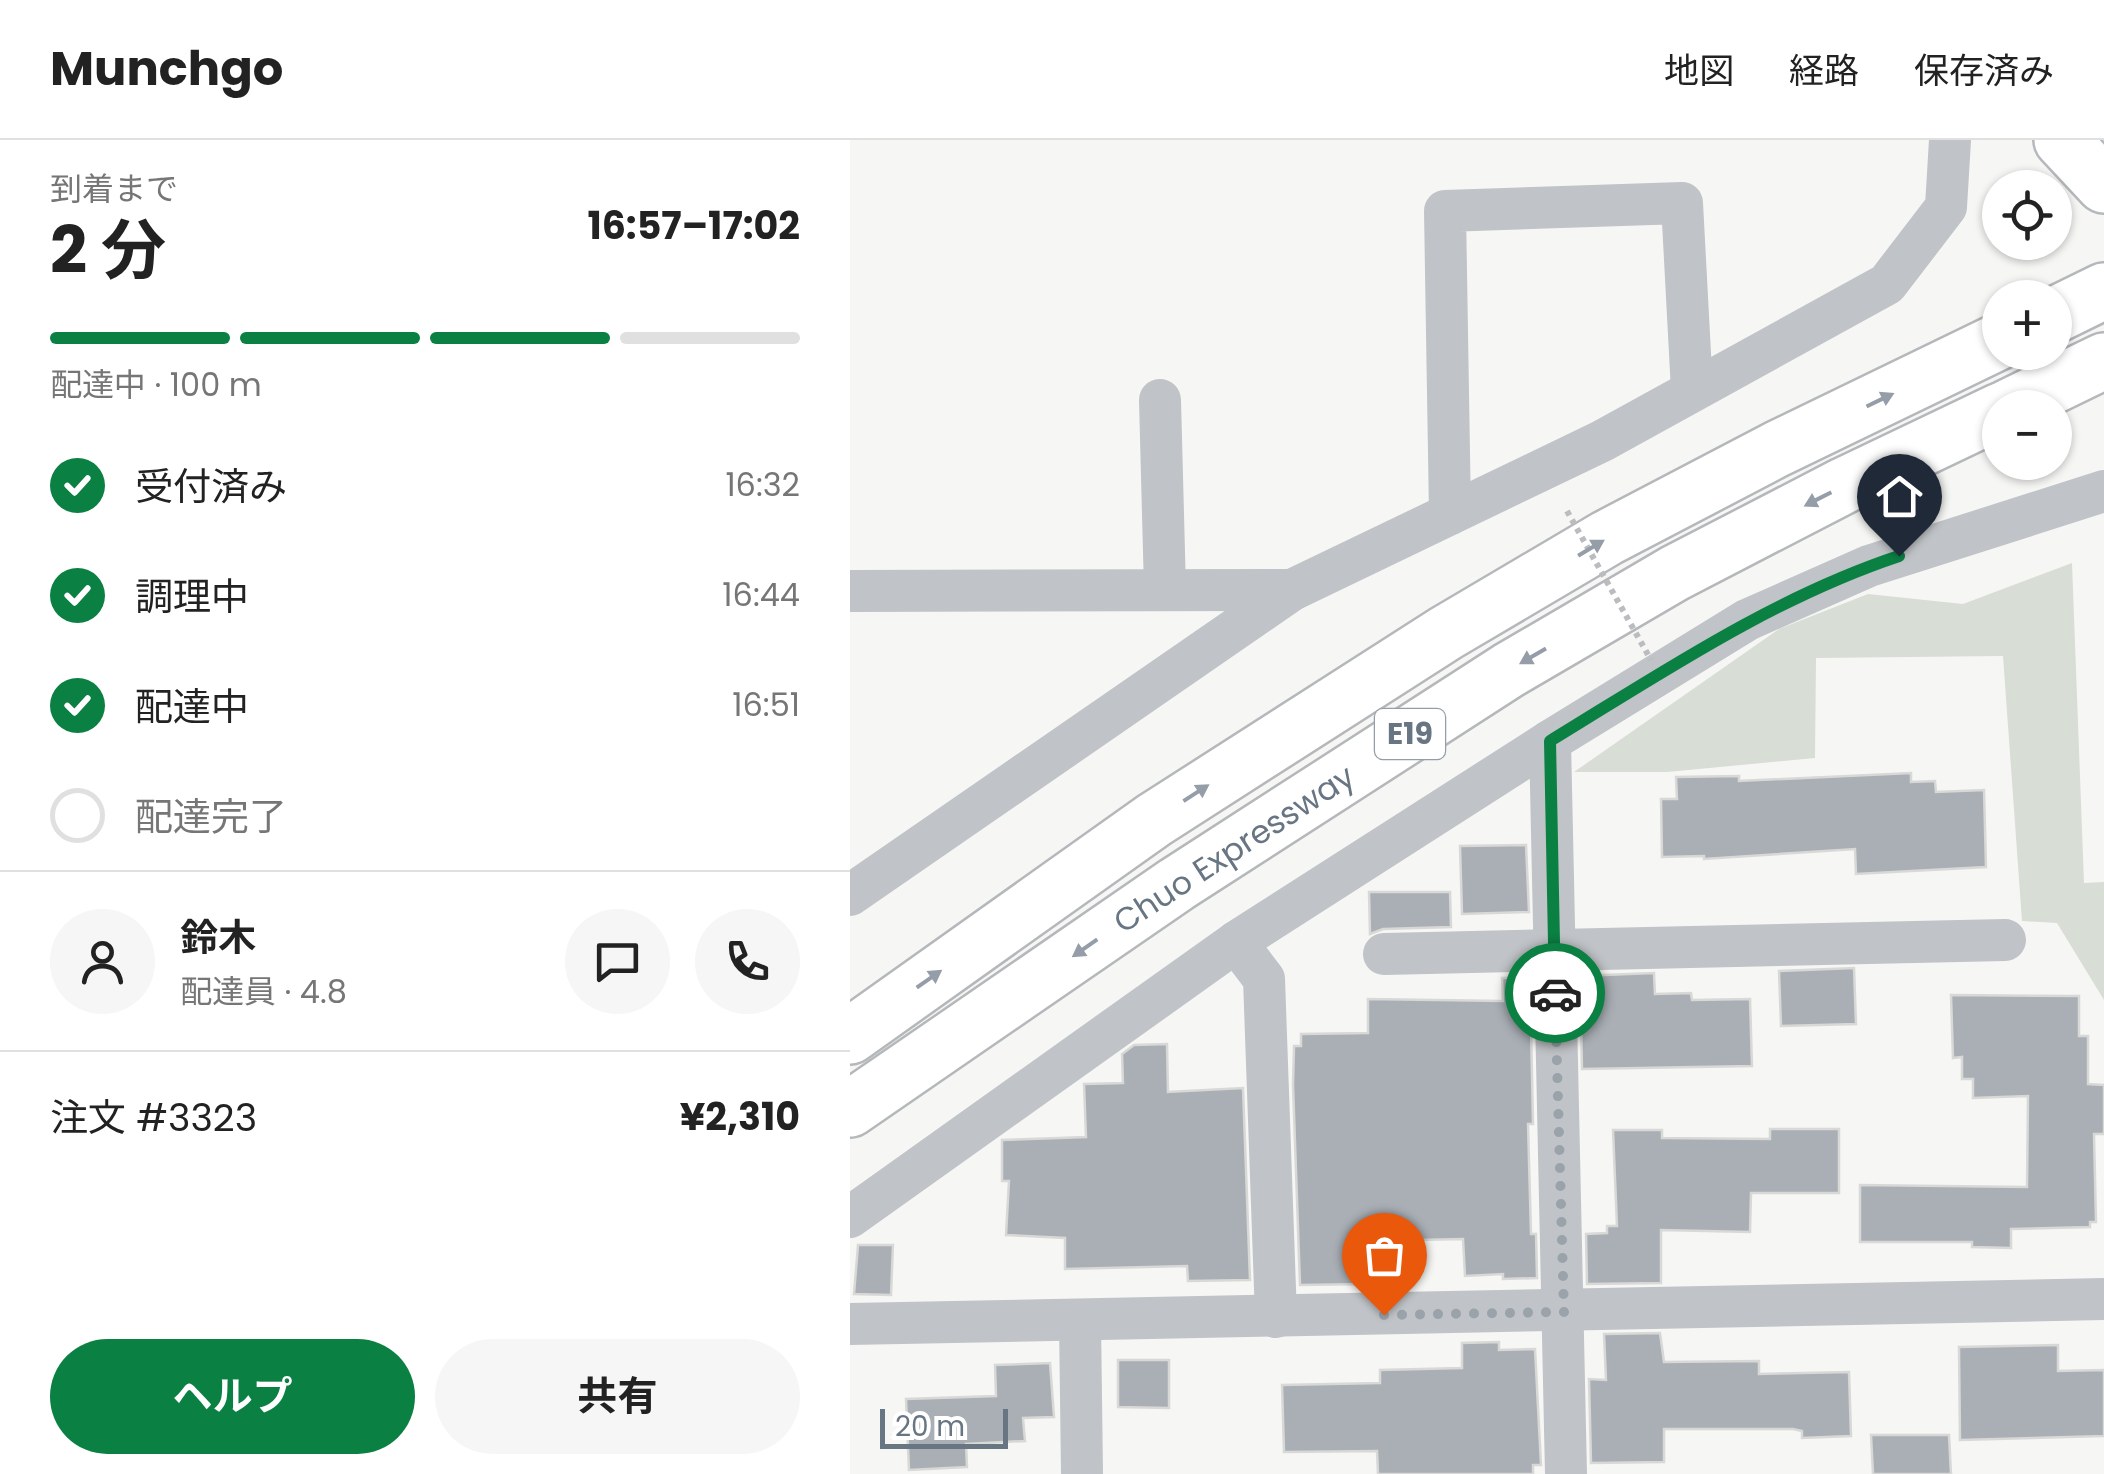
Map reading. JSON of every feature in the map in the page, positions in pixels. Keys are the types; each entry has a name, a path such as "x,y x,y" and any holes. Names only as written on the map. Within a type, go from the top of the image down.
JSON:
{"main road":[{"path":"2062,140 2104,185"},
{"path":"2072,307 2104,291"},
{"name":"Chuo Expressway","path":"850,1036 1154,820 1446,633 1606,538 1982,351"},
{"path":"2044,390 2104,361"},
{"name":"Chuo Expressway","path":"850,1109 1178,884 1509,670 1674,573 1982,420"}],"street":[{"path":"850,895 1292,590 1602,441 1887,284 1946,207 1950,140"},
{"path":"1450,514 1445,210 1682,203 1692,391"},
{"path":"1160,400 1165,590"},
{"path":"850,1217 1236,942 1550,741 1764,612 1869,566 2104,491"},
{"path":"850,590 1292,590"},
{"path":"1550,741 1566,1474"},
{"path":"1384,954 2005,940"},
{"path":"1236,942 1264,979 1276,1317"},
{"path":"850,1324 2104,1300"},
{"path":"1080,1320 1082,1474"}],"path":[{"path":"1568,511 1650,660"}],"shaded area":[{"path":"2072,563 2084,883 2104,882 2104,1000 2057,923 2022,921 2003,656 1816,658 1815,758 1667,772 1574,772 1779,629 1868,594 1963,604"}],"building":[{"path":"1911,773 1911,782 1935,781 1936,792 1984,790 1986,867 1856,874 1855,849 1704,859 1662,857 1661,799 1677,799 1676,777 1739,776 1739,781"},
{"path":"1526,845 1529,912 1462,914 1460,846"},
{"path":"1369,892 1450,892 1451,927 1383,929 1370,934"},
{"path":"1854,968 1856,1024 1781,1026 1779,971"},
{"path":"1654,973 1655,994 1691,993 1692,1000 1750,999 1752,1066 1582,1069 1580,976"},
{"path":"1530,977 1533,1124 1528,1124 1531,1234 1536,1234 1537,1278 1503,1279 1503,1274 1465,1276 1463,1239 1369,1241 1370,1284 1300,1285 1293,1085 1294,1046 1301,1046 1301,1034 1368,1033 1368,999 1503,1001 1502,978"},
{"path":"1951,995 2079,996 2079,1036 2088,1036 2088,1084 2104,1085 2104,1134 2094,1134 2096,1222 2090,1222 2090,1227 2011,1229 2011,1248 1972,1247 1972,1242 1860,1242 1860,1185 2027,1187 2028,1096 1973,1098 1973,1079 1962,1079 1962,1057 1953,1058"},
{"path":"1167,1044 1168,1092 1243,1088 1250,1280 1188,1281 1187,1266 1065,1269 1065,1238 1006,1235 1009,1181 1002,1181 1002,1140 1086,1137 1084,1084 1123,1083 1122,1054 1134,1045"},
{"path":"1770,1129 1839,1129 1839,1193 1751,1193 1750,1232 1661,1230 1661,1283 1587,1284 1586,1234 1607,1233 1607,1226 1617,1226 1613,1130 1662,1130 1662,1138 1770,1139"},
{"path":"858,1245 893,1245 891,1295 854,1294"},
{"path":"1660,1333 1664,1362 1759,1361 1759,1374 1849,1372 1851,1436 1802,1438 1802,1431 1793,1429 1664,1429 1664,1462 1591,1463 1589,1379 1606,1380 1604,1334"},
{"path":"1499,1342 1499,1350 1535,1349 1541,1465 1533,1465 1533,1474 1378,1474 1377,1451 1284,1452 1282,1385 1380,1383 1380,1370 1462,1368 1462,1343"},
{"path":"2058,1345 2058,1371 2104,1370 2104,1436 1960,1440 1959,1347"},
{"path":"1118,1360 1169,1360 1169,1408 1118,1407"},
{"path":"1050,1363 1054,1417 1023,1418 1025,1441 966,1444 967,1467 909,1470 906,1399 996,1396 995,1365"},
{"path":"1871,1435 1949,1435 1951,1474 1873,1474"}],"way so far":[{"path":"1384,1315 1564,1312 1555,993"}],"route":[{"path":"1555,993 1550,741 1747,620 1899,556"}]}
